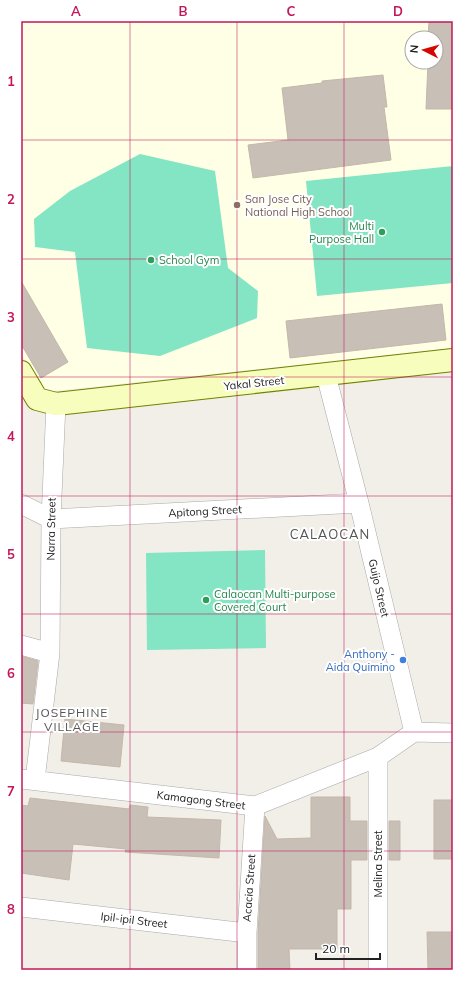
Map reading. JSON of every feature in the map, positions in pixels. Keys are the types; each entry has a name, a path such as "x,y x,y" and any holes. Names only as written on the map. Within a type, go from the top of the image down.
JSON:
{"street":[{"name":"Yakal Street","path":"56,404 453,360"},
{"path":"21,372 37,399 56,404"},
{"name":"Guijo Street","path":"326,375 359,503 414,732"},
{"name":"Narra Street","path":"28,780 50,653 51,519 56,404"},
{"name":"Apitong Street","path":"51,519 359,503"},
{"path":"21,504 51,519"},
{"path":"21,645 50,653"},
{"path":"414,732 453,733"},
{"name":"Kamagong Street","path":"28,780 255,806 378,757 414,732"},
{"name":"Melina Street","path":"378,757 378,970"},
{"name":"Acacia Street","path":"247,970 246,933 255,806"},
{"name":"Ipil-ipil Street","path":"21,907 246,933"}],"shaded area":[{"name":"San Jose City National High School","path":"21,21 453,21 453,348 45,392 21,354"}],"green space":[{"name":"School Gym","path":"140,154 215,171 228,268 258,291 257,318 160,356 87,348 75,252 35,247 34,219 70,191"},
{"name":"Multi Purpose Hall","path":"453,166 453,283 317,296 306,181"},
{"name":"Calaocan Multi-purpose Covered Court","path":"265,550 266,648 147,650 146,553"}],"building":[{"path":"429,21 453,21 453,109 426,109 428,70 444,70 444,30 428,30"},
{"path":"383,75 387,107 384,107 391,160 253,178 248,145 288,140 282,88 322,83 322,81"},
{"path":"21,281 68,362 41,378 21,344"},
{"path":"442,304 446,340 290,358 286,321"},
{"path":"21,656 38,661 33,704 21,703"},
{"path":"65,719 124,725 120,767 61,761"},
{"path":"311,797 350,797 350,821 367,821 367,860 351,860 351,909 337,909 337,949 289,949 290,970 258,970 258,933 265,816 277,839 311,838"},
{"path":"30,798 129,809 130,805 148,807 147,817 221,820 219,858 125,852 126,849 73,844 69,880 21,873 21,805 28,806"},
{"path":"434,800 453,800 453,859 434,859"},
{"path":"389,821 400,821 400,860 389,860"},
{"path":"427,932 453,932 453,970 428,970"}],"place":[{"name":"San Jose City National High School","path":"237,205"},
{"name":"Multi Purpose Hall","path":"382,232"},
{"name":"School Gym","path":"151,260"},
{"name":"Calaocan Multi-purpose Covered Court","path":"206,600"},
{"name":"Anthony - Aida Quimino","path":"403,660"}],"district":[{"name":"CALAOCAN","path":"330,534"},
{"name":"JOSEPHINE VILLAGE","path":"72,719"}]}
